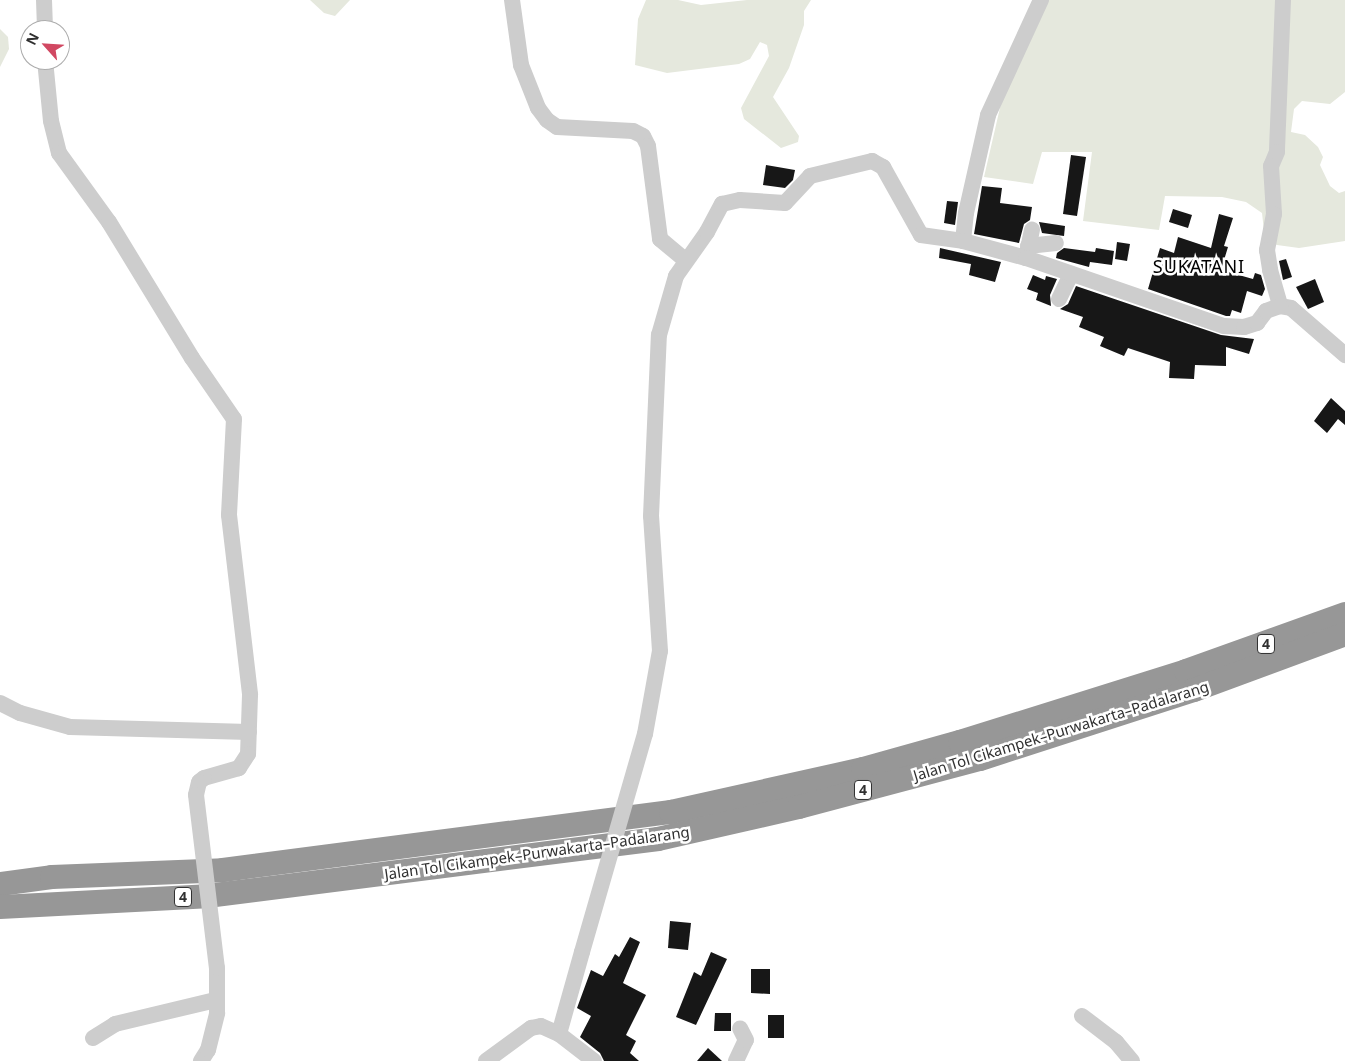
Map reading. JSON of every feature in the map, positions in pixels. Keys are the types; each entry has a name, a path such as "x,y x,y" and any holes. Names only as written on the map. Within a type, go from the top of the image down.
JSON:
{"highway":[{"name":"Jalan Tol Cikampek–Purwakarta–Padalarang","path":"0,884 52,877 250,866 661,814 863,769 1186,671 1345,614"},
{"name":"Jalan Tol Cikampek–Purwakarta–Padalarang","path":"0,907 250,891 658,839 799,807 980,759 1194,690 1345,634"}],"street":[{"path":"44,0 44,20"},
{"path":"512,0 520,65 538,108 557,126 633,131 643,136 648,146 660,239 685,260"},
{"path":"963,241 966,213 988,115 1041,0"},
{"path":"1280,306 1267,250 1274,214 1271,166 1277,152 1283,0"},
{"path":"46,70 51,120 59,153 109,222 192,358 234,419 229,515 250,695 249,732 244,763 204,778 199,782 196,795 217,968 217,1013 208,1050 201,1061"},
{"path":"559,1034 645,734 657,680 660,651 651,516 656,359 669,294 685,260 726,202 785,203 810,176 872,161 883,167 918,232 933,239 963,241 1027,252 1071,274 1224,326 1251,325 1257,323 1266,311 1280,306 1291,308 1345,355"},
{"path":"1027,252 1032,230"},
{"path":"1027,252 1056,243"},
{"path":"1059,299 1071,274"},
{"path":"0,703 20,713 70,727 249,732"},
{"path":"250,866 250,891"},
{"path":"93,1038 115,1024 216,1000"},
{"path":"1082,1016 1116,1042 1132,1061"},
{"path":"486,1061 531,1028 540,1026 559,1034 594,1061"},
{"path":"736,1061 746,1040 740,1028"}],"shaded area":[{"path":"310,0 350,0 335,16 324,13"},
{"path":"646,0 678,0 701,5 747,0 811,0 804,11 804,25 789,68 773,97 799,136 798,142 781,148 744,119 741,108 769,56 767,45 760,42 750,59 739,64 667,73 635,65 638,19"},
{"path":"1047,0 1345,0 1345,92 1330,104 1302,101 1294,109 1291,132 1305,135 1318,147 1323,157 1320,165 1330,186 1339,193 1345,191 1345,241 1299,248 1277,245 1265,240 1262,213 1246,202 1222,197 1165,196 1159,230 1083,221 1092,152 1042,152 1033,184 984,177 1002,99"},
{"path":"0,29 8,37 9,49 0,67"}],"building":[{"path":"1071,155 1086,157 1077,216 1063,214"},
{"path":"766,165 795,170 793,180 785,188 763,185"},
{"path":"982,186 1002,188 1000,203 1032,207 1030,220 1024,224 1019,243 974,234"},
{"path":"947,201 958,202 955,225 944,223"},
{"path":"1173,209 1192,215 1188,228 1169,222"},
{"path":"1219,214 1233,218 1224,246 1228,247 1221,270 1253,279 1255,273 1261,275 1265,289 1262,296 1247,291 1241,313 1232,310 1230,316 1226,316 1148,289 1160,248 1174,253 1178,237 1211,248"},
{"path":"1039,222 1065,226 1064,236 1042,233"},
{"path":"1117,242 1130,244 1127,261 1115,259"},
{"path":"940,248 1001,262 995,282 969,275 971,264 939,258"},
{"path":"1064,248 1095,252 1096,248 1114,251 1112,265 1090,262 1089,267 1056,258 1057,253"},
{"path":"1286,259 1292,277 1283,280 1279,261"},
{"path":"1033,275 1045,280 1046,276 1057,279 1050,295 1051,306 1036,300 1038,293 1027,289"},
{"path":"1315,279 1324,302 1308,309 1296,287"},
{"path":"1076,286 1221,335 1254,339 1249,354 1226,347 1226,366 1195,365 1194,379 1169,378 1170,362 1128,348 1124,356 1100,346 1104,337 1079,327 1083,317 1060,309 1068,304"},
{"path":"1331,398 1345,411 1345,425 1338,419 1327,433 1314,421"},
{"path":"670,921 691,923 688,950 668,948"},
{"path":"630,937 640,942 623,983 646,995 626,1035 636,1041 630,1053 639,1061 604,1061 600,1053 580,1037 591,1016 577,1008 591,970 603,976 615,954 619,957"},
{"path":"711,952 727,959 696,1025 676,1017 694,972 701,976"},
{"path":"751,969 770,969 770,994 751,993"},
{"path":"715,1013 731,1013 731,1031 714,1031"},
{"path":"768,1015 784,1015 784,1038 768,1038"},
{"path":"708,1048 722,1061 697,1061"}],"district":[{"name":"SUKATANI","path":"1199,266"}]}
